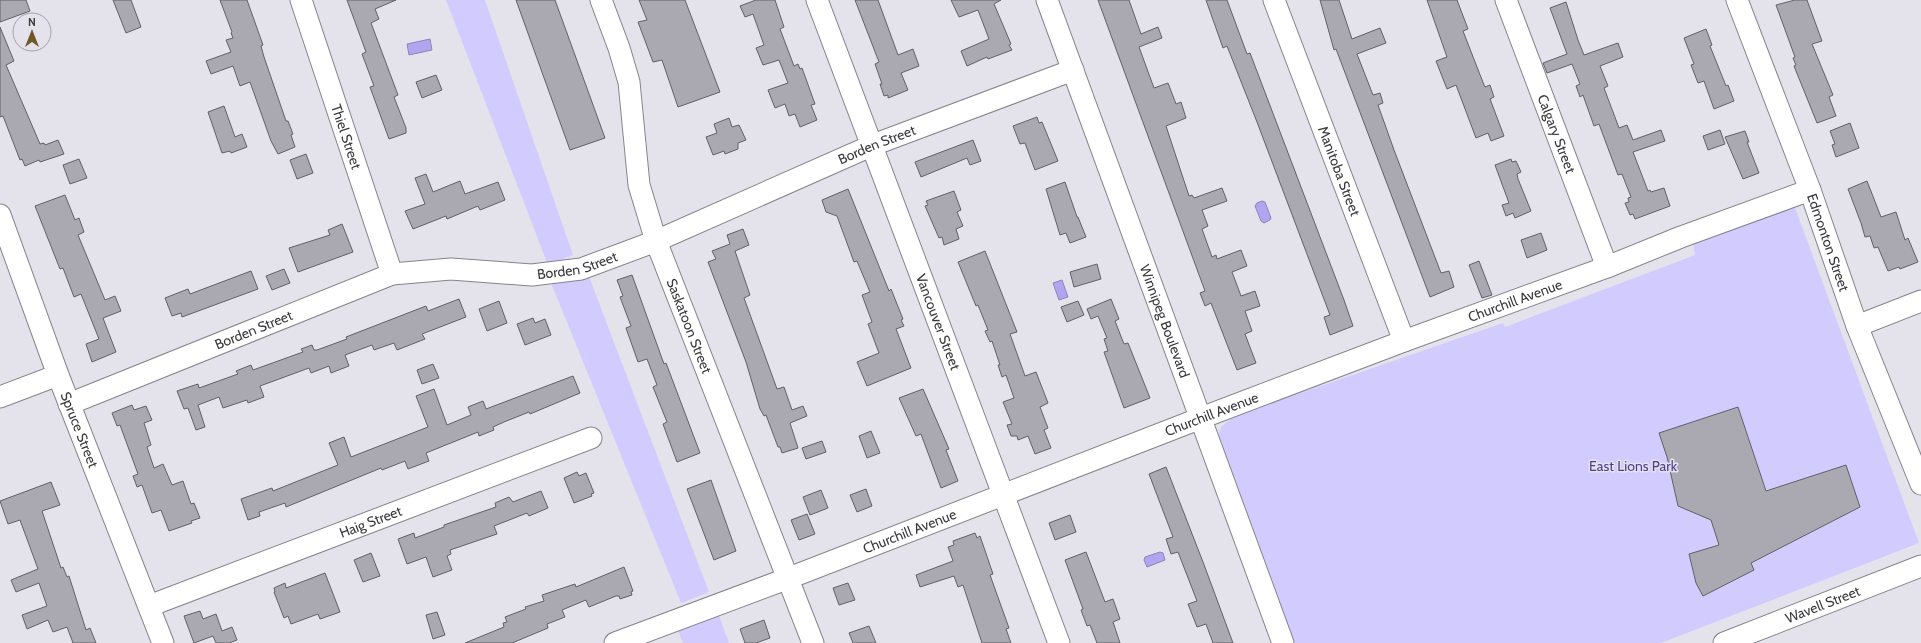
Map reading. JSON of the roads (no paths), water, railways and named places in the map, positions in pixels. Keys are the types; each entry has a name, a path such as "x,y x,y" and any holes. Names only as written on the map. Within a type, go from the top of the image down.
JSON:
{"street":[{"name":"Thiel Street","path":"301,0 392,274"},
{"name":"Saskatoon Street","path":"601,0 619,48 628,82 639,185 656,241 789,578 813,643"},
{"name":"Vancouver Street","path":"817,0 1005,494 1059,643"},
{"name":"Winnipeg Boulevard","path":"1047,0 1283,643"},
{"name":"Manitoba Street","path":"1274,0 1404,341"},
{"name":"Calgary Street","path":"1506,0 1607,267"},
{"name":"Edmonton Street","path":"1737,0 1810,190 1857,326 1921,484"},
{"name":"Borden Street","path":"69,404 392,274 451,269 532,275 580,269 656,241 873,146 1073,70"},
{"name":"Churchill Avenue","path":"615,643 789,578 1404,341 1607,267 1681,237 1810,190"},
{"name":"Spruce Street","path":"0,216 69,404 163,643"},
{"path":"1857,326 1921,301"},
{"path":"0,397 58,375"},
{"name":"Haig Street","path":"149,606 591,438"},
{"name":"Wavell Street","path":"1724,643 1921,566"}],"park label":[{"name":"East Lions Park","path":"1633,466"}]}
